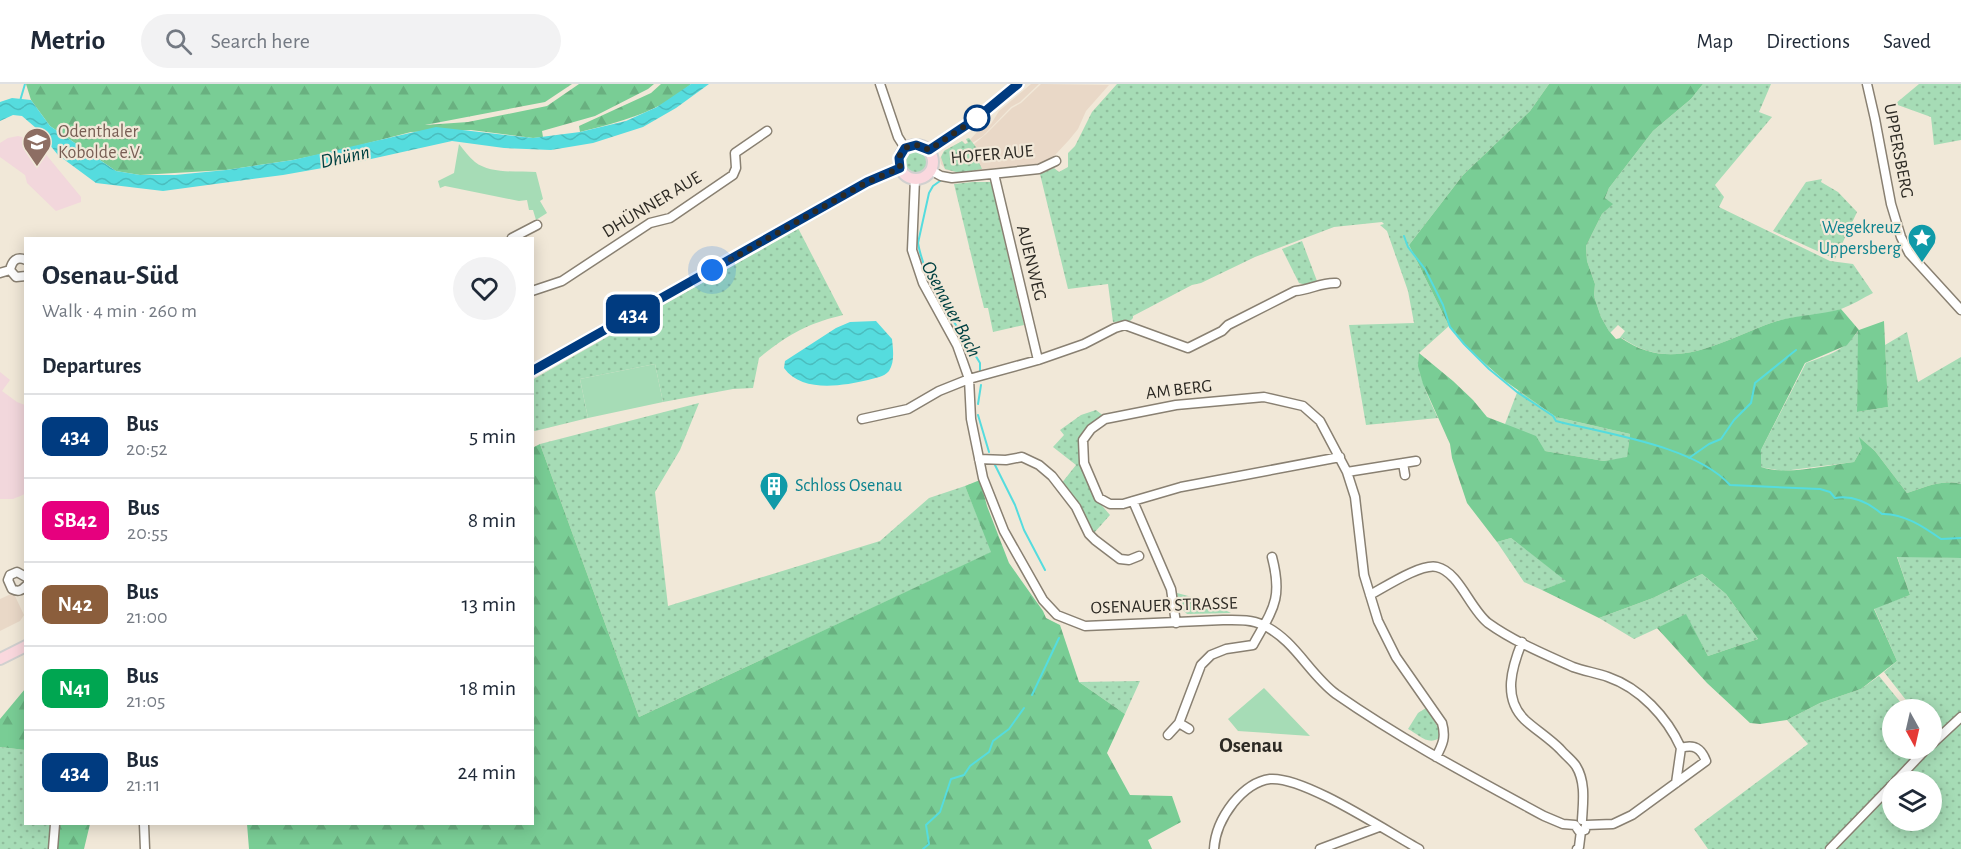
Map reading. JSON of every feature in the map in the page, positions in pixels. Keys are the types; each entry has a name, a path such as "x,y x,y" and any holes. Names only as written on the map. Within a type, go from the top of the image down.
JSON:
{"main road":[{"path":"929,150 977,118 1018,84"},
{"path":"916,145 929,150 933,158 932,171 924,177 915,179 907,176 900,168 899,158 905,148 916,145"},
{"path":"534,370 867,182 900,168"},
{"path":"0,659 24,647"}],"street":[{"path":"880,84 898,137 905,148"},
{"name":"UPPERSBERG","path":"1867,84 1891,204 1901,237 1914,261 1961,310"},
{"name":"DHÜNNER AUE","path":"534,290 562,281 650,223 670,218 733,175 736,168 735,153 767,131"},
{"name":"HOFER AUE","path":"932,171 952,178 1039,169 1056,161"},
{"name":"AUENWEG","path":"994,174 1038,360"},
{"name":"OSENAUER STRASSE","path":"915,179 912,250 923,283 957,345 969,379 971,419 983,478 1004,531 1043,600 1057,615 1085,626 1223,620 1246,620 1263,625 1283,638 1334,692 1436,757 1563,824 1613,824 1632,815 1706,761 1699,748 1693,746 1681,748"},
{"path":"514,237 537,225"},
{"path":"24,259 19,258 11,263 10,270 16,277 24,276"},
{"path":"0,273 10,270"},
{"path":"862,419 908,409 939,391 969,379 1038,360 1084,344 1125,325 1182,347 1194,346 1222,331 1227,325 1295,291 1306,290 1328,282 1336,283"},
{"name":"AM BERG","path":"1340,457 1181,487 1123,504 1110,504 1099,498 1084,463 1083,440 1090,429 1105,419 1176,405 1264,397 1303,406 1320,421 1340,457 1347,472 1355,497 1364,575 1378,621 1396,657 1442,723 1445,733 1443,744 1436,757"},
{"path":"979,459 1006,460 1022,457 1039,465 1052,476 1076,507 1089,534 1120,559 1129,560 1139,556"},
{"path":"1347,472 1416,461"},
{"path":"1403,463 1405,475"},
{"path":"1132,501 1171,589 1176,623"},
{"path":"1168,735 1179,723 1201,665 1211,655 1226,649 1253,645 1277,596 1277,578 1272,557"},
{"path":"1113,569 1120,559"},
{"path":"1370,595 1422,568 1434,566 1447,570 1483,619 1500,632 1575,668 1627,685 1659,713 1674,733 1681,748 1676,783"},
{"path":"23,588 12,589 8,580 13,573 24,573"},
{"path":"1522,642 1512,669 1510,688 1515,705 1523,718 1554,743 1576,766 1582,783 1581,825 1577,849"},
{"path":"1942,735 1961,717"},
{"path":"1179,723 1189,729"},
{"path":"1906,771 1917,759"},
{"path":"1214,849 1222,818 1229,808 1244,790 1270,779 1296,782 1419,849"},
{"path":"1830,849 1882,795"},
{"path":"53,849 55,825"},
{"path":"144,825 145,849"},
{"path":"1320,849 1379,827"}],"shaded area":[{"path":"1031,84 1039,84 1020,102 1011,107 983,136 960,151 967,150 986,134 1012,108 1021,103 1041,84 1109,85 1086,111 1078,129 1069,140 1045,162 959,173 946,170 940,158 945,150 963,141 965,144 968,142 977,132 991,124 999,111"},
{"name":"Odenthaler Kobolde e.V.","path":"18,136 34,140 81,197 81,202 56,211 27,183 25,175 0,157 0,143"},
{"path":"0,372 10,380 2,391 24,405 24,494 13,499 0,499"},
{"path":"11,594 15,596 24,615 20,621 0,631 0,599"}],"green space":[{"path":"26,84 572,84 545,102 425,125 468,122 547,106 579,84 654,84 595,116 542,131 543,137 533,138 471,130 411,132 293,160 226,170 140,175 116,171 50,126 31,100"},
{"path":"661,84 691,84 653,109 625,120 580,132 579,126 651,93"},
{"path":"1117,84 1549,84 1530,111 1463,175 1409,245 1449,326 1419,353 1422,379 1438,418 1366,425 1349,325 1414,323 1408,291 1387,231 1380,225 1384,224 1382,222 1334,227 1255,257 1201,283 1192,285 1133,316 1130,321 1113,322 1108,284 1068,289 1040,174 1054,168 1059,172 1068,167 1068,153 1075,146 1092,112"},
{"path":"1549,84 1703,84 1691,99 1653,131 1609,188 1605,198 1613,204 1602,214 1586,246 1587,261 1595,284 1594,296 1601,317 1616,339 1621,338 1641,349 1661,354 1681,354 1719,344 1777,321 1841,309 1859,330 1884,321 1888,407 1857,412 1858,331 1847,345 1805,363 1761,450 1761,467 1782,470 1807,469 1854,462 1862,448 1859,437 1875,451 1907,493 1940,483 1961,484 1961,558 1897,557 1910,595 1874,609 1897,661 1861,689 1820,703 1787,720 1760,724 1750,723 1707,683 1657,628 1686,614 1708,656 1758,639 1726,594 1702,574 1653,598 1599,618 1542,590 1566,581 1511,538 1497,542 1467,503 1452,458 1450,444 1423,384 1418,366 1419,353 1453,381 1487,417 1536,436 1545,451 1604,461 1627,457 1630,434 1556,417 1505,381 1466,347 1449,326 1409,245 1463,175 1530,111"},
{"path":"1703,84 1771,84 1759,112 1772,117 1715,185 1724,197 1719,207 1830,261 1853,264 1873,293 1833,312 1777,321 1700,350 1681,354 1662,354 1642,349 1622,338 1619,339 1625,331 1618,325 1610,333 1601,317 1594,296 1595,284 1587,261 1586,246 1602,214 1612,204 1605,198 1609,188 1653,131 1691,99"},
{"path":"1919,84 1961,84 1961,140 1934,145 1931,117 1895,104"},
{"path":"969,138 979,151 975,154 982,169 960,173 945,169 941,157 944,151 962,141 965,144 968,143 966,139"},
{"path":"459,144 481,166 504,171 536,172 543,199 540,201 547,213 536,220 533,210 529,210 527,200 519,201 445,186 440,188 438,181 454,173"},
{"path":"916,150 924,154 928,162 924,170 916,174 908,170 904,162 908,154"},
{"path":"1822,179 1821,182 1838,192 1857,212 1835,259 1773,231 1806,182"},
{"path":"991,182 1024,325 993,332 988,308 984,308 954,184"},
{"path":"798,228 843,315 798,331 759,358 753,388 733,389 663,402 655,364 580,379 588,418 535,431 534,379"},
{"path":"1302,241 1317,281 1306,285 1299,283 1282,249"},
{"path":"1859,330 1857,412 1888,407 1885,345 1907,332 1918,382 1961,357 1961,484 1940,483 1907,493 1875,451 1860,438 1862,448 1854,462 1783,471 1760,467 1761,450 1806,363 1841,348"},
{"path":"655,364 663,402 588,418 580,379"},
{"path":"1518,390 1556,417 1630,434 1627,458 1604,461 1545,451 1505,424"},
{"path":"699,403 680,450 655,492 668,606 880,541 929,498 965,486 992,552 639,717 540,444"},
{"path":"1096,410 1105,417 1081,439 1079,451 1081,466 1092,494 1110,515 1094,533 1061,484 1076,465 1053,447 1064,435 1060,430 1081,415"},
{"path":"540,444 639,717 991,552 965,486 980,480 987,506 1009,563 1046,618 1060,625 1079,682 1125,714 1107,753 1130,795 1172,796 1181,822 1148,840 1152,849 249,849 247,825 534,825 534,447"},
{"path":"1511,538 1567,581 1542,590 1524,582 1497,542"},
{"path":"1897,556 1961,558 1961,713 1942,729 1942,699 1905,699 1884,672 1897,661 1874,608 1910,595"},
{"path":"1702,574 1726,594 1758,639 1708,656 1686,615 1634,639 1599,618 1653,598"},
{"path":"1177,593 1207,601 1207,605 1231,613 1187,614 1179,606"},
{"path":"1879,676 1898,699 1882,699 1882,759 1912,759 1900,771 1882,771 1882,790 1824,849 1708,849 1694,829 1808,744 1787,720 1820,703 1861,689"},
{"path":"1140,681 1125,714 1079,682"},
{"path":"1264,688 1310,736 1238,731 1228,719"},
{"path":"24,690 24,750 0,747 0,719"},
{"path":"1426,708 1439,729 1439,738 1431,741 1408,729 1418,713"},
{"path":"1961,724 1961,849 1837,849 1882,802 1882,831 1942,831 1942,771 1911,771 1923,759 1942,759 1942,738"},
{"path":"0,747 24,750 24,825 58,825 56,849 0,849"},
{"path":"58,825 90,825 84,849 56,849"}],"water":[{"name":"Dhünn","path":"691,84 709,84 676,108 643,127 593,143 551,150 504,148 452,141 362,161 283,175 163,191 96,183 58,155 36,128 22,116 13,115 0,121 0,102 12,98 31,100 50,126 116,171 140,175 175,175 293,160 436,127 533,138 580,132 626,121 657,107"},
{"path":"876,321 892,339 892,364 885,375 858,382 823,386 801,381 784,368 785,361 836,328 850,322"}],"waterway":[{"path":"20,101 25,84"},
{"name":"Osenauer Bach","path":"940,181 929,193 918,243 935,290 980,363 980,371"},
{"path":"1404,236 1408,247 1425,269 1443,305 1450,327 1489,369 1517,392 1553,416 1556,421 1673,451 1695,460 1715,472 1730,485 1820,489 1830,492 1835,498 1854,499 1872,506 1882,514 1905,518 1941,539 1961,538"},
{"path":"1689,458 1709,444 1721,439 1734,420 1751,403 1755,383 1796,350"},
{"name":"Osenauer Bach","path":"978,404 981,385"},
{"name":"Osenauer Bach","path":"978,415 989,452"},
{"name":"Osenauer Bach","path":"995,465 1045,570"},
{"name":"Osenauer Bach","path":"1032,695 1059,638"},
{"name":"Osenauer Bach","path":"923,849 929,844 926,825 940,812 951,779 964,775 970,766 989,752 993,741 1009,729 1024,708"}],"bus line":[{"name":"434","path":"534,370 867,182 900,168 899,158 905,148 910,145 920,145 929,150 977,118 1018,84"}],"place":[{"name":"Odenthaler Kobolde e.V.","path":"37,168"},
{"name":"Wegekreuz Uppersberg","path":"1922,264"},
{"name":"Schloss Osenau","path":"774,512"}],"district":[{"name":"Osenau","path":"1251,745"}],"route":[{"path":"712,270 867,182 900,168 898,161 900,155 908,146 920,145 929,150 977,118"}]}
